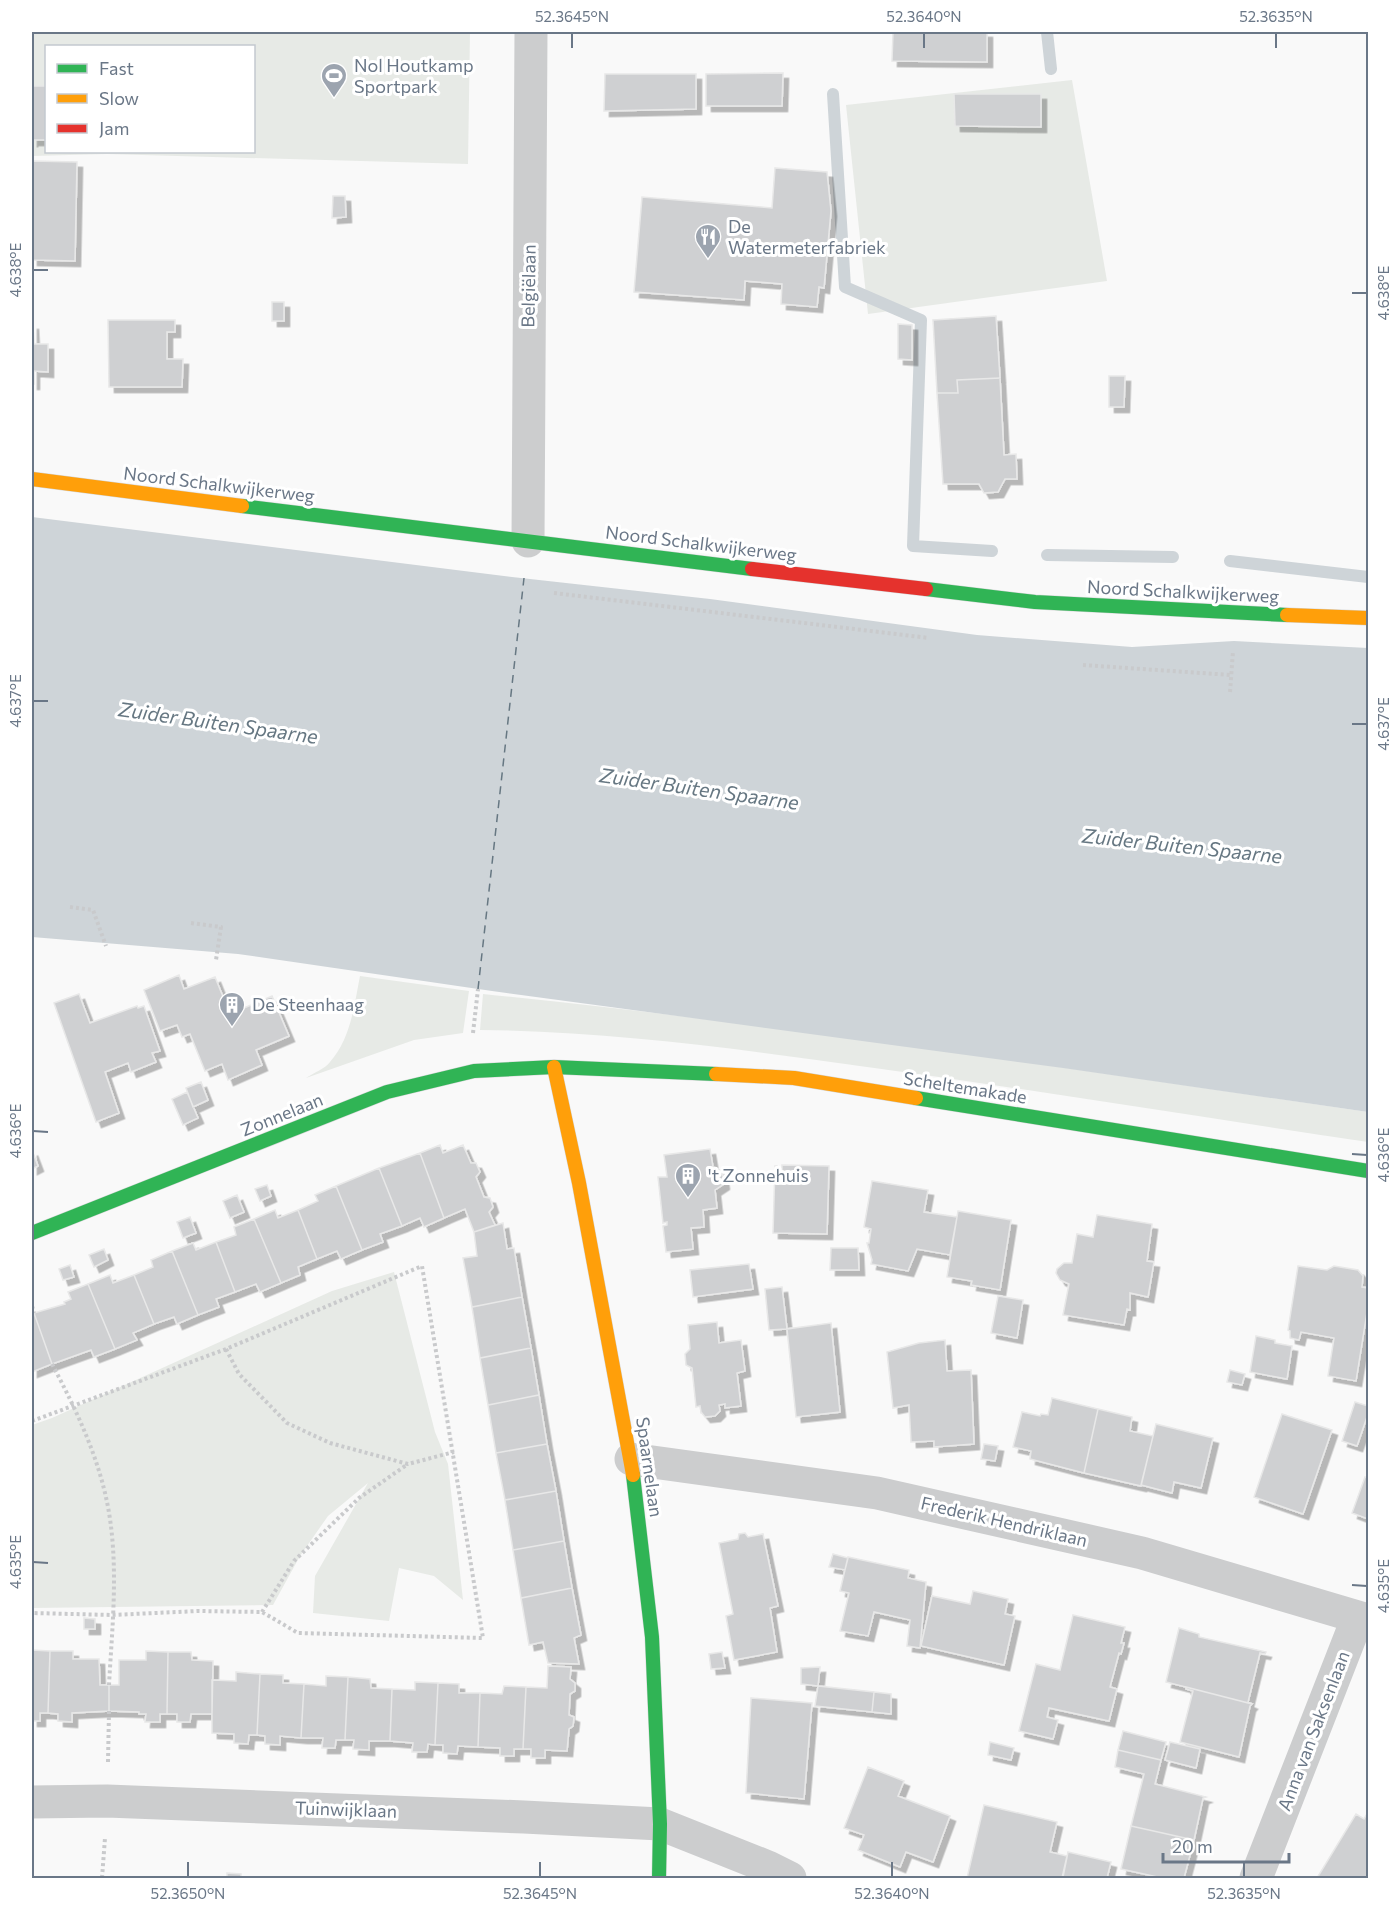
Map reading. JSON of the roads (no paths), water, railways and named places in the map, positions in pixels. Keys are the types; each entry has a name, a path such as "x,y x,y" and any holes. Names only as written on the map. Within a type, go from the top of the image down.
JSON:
{"street":[{"name":"Belgiëlaan","path":"528,541 531,32"},
{"name":"Noord Schalkwijkerweg","path":"32,479 1035,602 1368,618"},
{"name":"Scheltemakade","path":"554,1067 794,1078 1368,1171"},
{"name":"Zonnelaan","path":"32,1233 387,1092 474,1071 554,1067"},
{"name":"Spaarnelaan","path":"554,1067 579,1183 632,1459 652,1637 660,1824 659,1878"},
{"name":"Frederik Hendriklaan","path":"632,1459 877,1494 1142,1553 1363,1618"},
{"name":"Anna van Saksenlaan","path":"1256,1878 1363,1618"},
{"name":"Tuinwijklaan","path":"32,1802 107,1801 524,1816 660,1824 790,1878"}],"water":[{"name":"Zuider Buiten Spaarne","path":"32,517 512,577 710,599 977,635 1132,647 1234,641 1368,648 1368,1112 238,954 32,937"}],"waterway":[{"path":"1047,32 1051,69"},
{"path":"833,94 845,287 921,320 913,546 992,551"},
{"path":"1047,555 1173,557"},
{"path":"1230,561 1368,577"}],"place":[{"name":"Nol Houtkamp Sportpark","path":"334,99"},
{"name":"De Watermeterfabriek","path":"708,260"},
{"name":"De Steenhaag","path":"232,1028"},
{"name":"'t Zonnehuis","path":"688,1199"}]}
